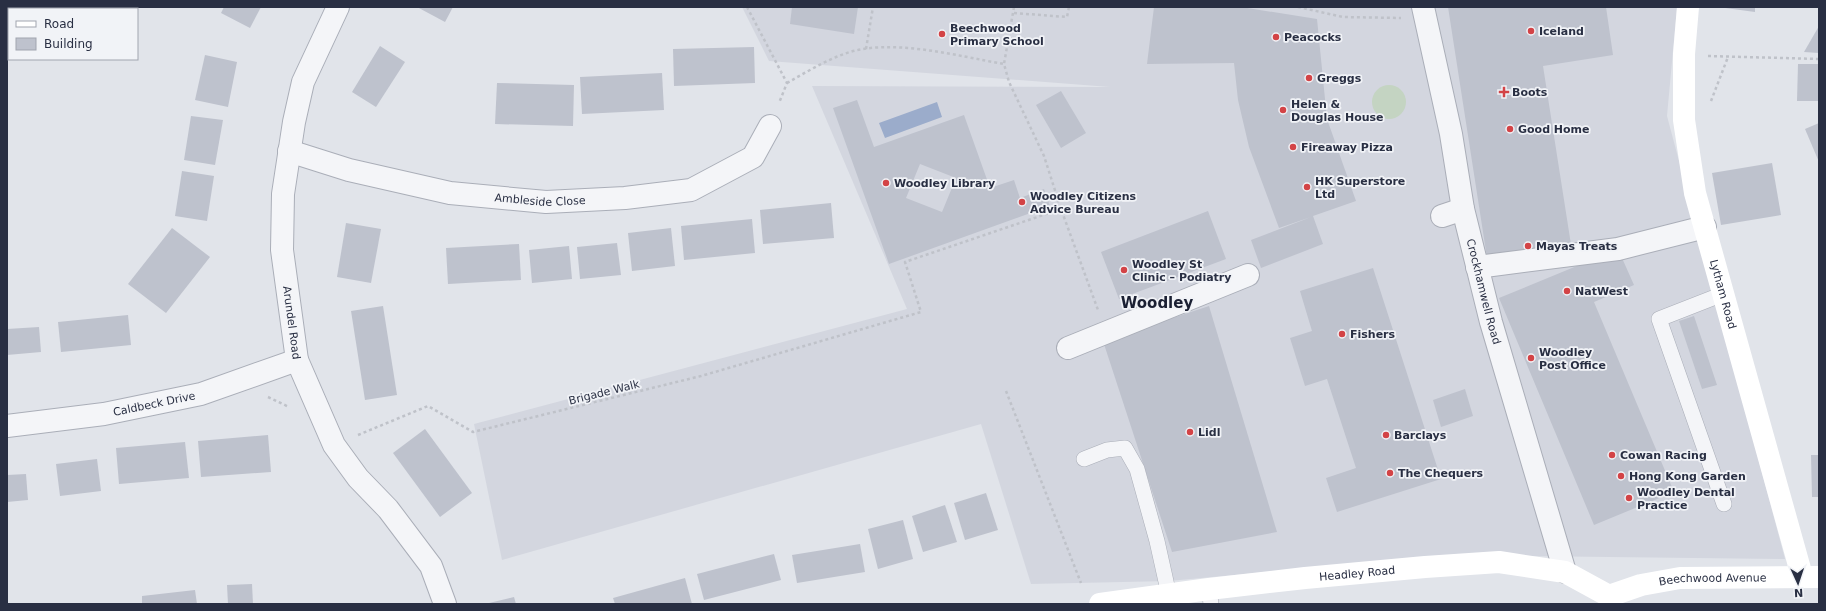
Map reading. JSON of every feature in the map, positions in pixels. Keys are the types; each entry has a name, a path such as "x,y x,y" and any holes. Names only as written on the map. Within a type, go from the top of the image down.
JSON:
{"street":[{"name":"Arundel Road","path":"338,7 303,82 294,122 283,194 282,250 297,360 334,445 358,478 388,509 431,566 445,604"},
{"name":"Lytham Road","path":"1688,7 1684,54 1684,120 1695,193 1723,294 1810,577"},
{"name":"Crockhamwell Road","path":"1424,13 1451,134 1463,209 1477,267 1491,322 1565,572"},
{"name":"Ambleside Close","path":"289,151 349,170 450,193 546,202 625,198 691,190 753,157 770,126"},
{"path":"1442,216 1463,209"},
{"path":"1477,267 1618,249 1704,227"},
{"path":"1068,348 1248,275"},
{"name":"Caldbeck Drive","path":"7,426 104,414 201,394 297,360"},
{"name":"Headley Road","path":"1100,604 1169,595 1210,596 1365,572 1499,562 1565,572 1609,600"},
{"name":"Beechwood Avenue","path":"1609,600 1641,585 1680,578 1810,577"}],"lane":[{"path":"1723,294 1659,319 1724,504"},
{"path":"1084,459 1107,450 1125,448 1137,469 1157,541 1169,595"}],"path":[{"path":"747,7 787,83"},
{"path":"866,49 873,7"},
{"path":"1014,7 1004,64 1009,82 1044,156 1061,209 1106,333"},
{"path":"1014,13 1067,17 1069,7"},
{"path":"1298,7 1343,17 1424,13"},
{"path":"770,126 787,83 844,53 898,46 1004,64"},
{"path":"1684,54 1819,59"},
{"name":"Brigade Walk","path":"334,445 428,406 473,432 701,376 921,312 904,262 950,248 1061,209"},
{"path":"1006,391 1081,583"},
{"path":"268,397 296,411"}],"shaded area":[{"path":"742,7 1677,7 1667,116 1785,559 1449,555 1169,581 1031,584 981,424 502,560 474,424 907,309 812,86 1110,87 769,61"}],"green space":[{"path":"1386,85 1392,85 1396,86 1403,92 1406,102 1405,109 1399,116 1392,119 1386,119 1382,118 1375,112 1372,105 1372,99 1373,95 1379,88"}],"water":[{"path":"937,102 942,117 885,138 879,123"}],"building":[{"path":"64,7 66,8 19,8"},
{"path":"224,7 261,7 250,28 221,13"},
{"path":"417,7 453,7 445,22"},
{"path":"792,7 858,7 854,34 790,24"},
{"path":"1154,7 1241,7 1317,19 1327,119 1356,201 1313,216 1323,244 1261,268 1251,240 1311,217 1279,228 1249,147 1238,100 1234,63 1147,64"},
{"path":"1448,7 1606,7 1613,55 1543,66 1572,251 1488,264"},
{"path":"1718,7 1755,7 1755,12"},
{"path":"1819,26 1819,53 1804,52"},
{"path":"380,46 405,62 376,107 352,92"},
{"path":"754,47 755,83 674,86 673,49"},
{"path":"205,55 237,62 228,107 195,100"},
{"path":"1798,64 1819,64 1819,101 1797,101"},
{"path":"662,73 664,110 582,114 580,77"},
{"path":"497,83 574,85 573,126 495,124"},
{"path":"1061,91 1086,133 1061,148 1036,105"},
{"name":"Woodley Library","path":"857,100 874,147 964,115 990,188 1014,180 1020,198 1044,189 1050,206 889,264 833,108","holes":["920,164 956,178 942,212 906,198"]},
{"path":"191,116 223,120 215,165 184,160"},
{"path":"1819,123 1819,162 1805,129"},
{"path":"1772,163 1781,215 1721,225 1712,173"},
{"path":"182,171 214,176 207,221 175,216"},
{"path":"831,203 834,238 763,244 760,210"},
{"path":"1208,211 1226,259 1119,299 1101,252"},
{"path":"752,219 755,253 684,260 681,226"},
{"path":"346,223 381,229 371,283 337,277"},
{"path":"172,228 210,257 166,313 128,284"},
{"path":"671,228 675,266 632,271 628,233"},
{"path":"617,243 621,275 580,279 577,247"},
{"path":"519,244 521,280 448,284 446,248"},
{"path":"569,246 572,279 532,283 529,250"},
{"path":"1618,249 1634,285 1594,302 1674,492 1594,525 1499,298"},
{"path":"1373,268 1441,479 1337,512 1326,478 1356,468 1327,379 1305,386 1290,338 1312,331 1300,291"},
{"path":"383,306 397,395 365,400 351,311"},
{"name":"Lidl","path":"1209,306 1277,532 1172,552 1103,341"},
{"path":"128,315 131,345 61,352 58,322"},
{"path":"1694,316 1717,385 1702,389 1679,321"},
{"path":"39,327 41,352 7,355 7,329"},
{"path":"1465,389 1473,416 1441,427 1433,400"},
{"path":"425,429 472,493 440,517 393,453"},
{"path":"268,435 271,472 201,477 198,441"},
{"path":"185,442 189,478 119,484 116,448"},
{"path":"1811,455 1819,455 1819,497 1812,497"},
{"path":"97,459 101,491 60,496 56,464"},
{"path":"26,474 28,500 7,502 7,475"},
{"path":"986,493 998,530 965,540 954,503"},
{"path":"945,505 957,542 923,552 912,516"},
{"path":"903,520 913,559 878,569 868,529"},
{"path":"860,544 865,572 797,583 792,555"},
{"path":"774,554 781,580 704,600 697,574"},
{"path":"685,578 692,604 615,604 613,598"},
{"path":"252,584 253,604 228,604 227,585"},
{"path":"195,590 197,604 142,604 142,596"},
{"path":"514,597 516,604 489,604 489,603"}],"place":[{"name":"Iceland","path":"1531,31"},
{"name":"Beechwood Primary School","path":"942,34"},
{"name":"Peacocks","path":"1276,37"},
{"name":"Greggs","path":"1309,78"},
{"name":"Boots","path":"1504,92"},
{"name":"Helen & Douglas House","path":"1283,110"},
{"name":"Good Home","path":"1510,129"},
{"name":"Fireaway Pizza","path":"1293,147"},
{"name":"Woodley Library","path":"886,183"},
{"name":"HK Superstore Ltd","path":"1307,187"},
{"name":"Woodley Citizens Advice Bureau","path":"1022,202"},
{"name":"Mayas Treats","path":"1528,246"},
{"name":"Woodley St Clinic – Podiatry","path":"1124,270"},
{"name":"NatWest","path":"1567,291"},
{"name":"Fishers","path":"1342,334"},
{"name":"Woodley Post Office","path":"1531,358"},
{"name":"Lidl","path":"1190,432"},
{"name":"Barclays","path":"1386,435"},
{"name":"Cowan Racing","path":"1612,455"},
{"name":"The Chequers","path":"1390,473"},
{"name":"Hong Kong Garden","path":"1621,476"},
{"name":"Woodley Dental Practice","path":"1629,498"}],"district":[{"name":"Woodley","path":"1157,303"}]}
